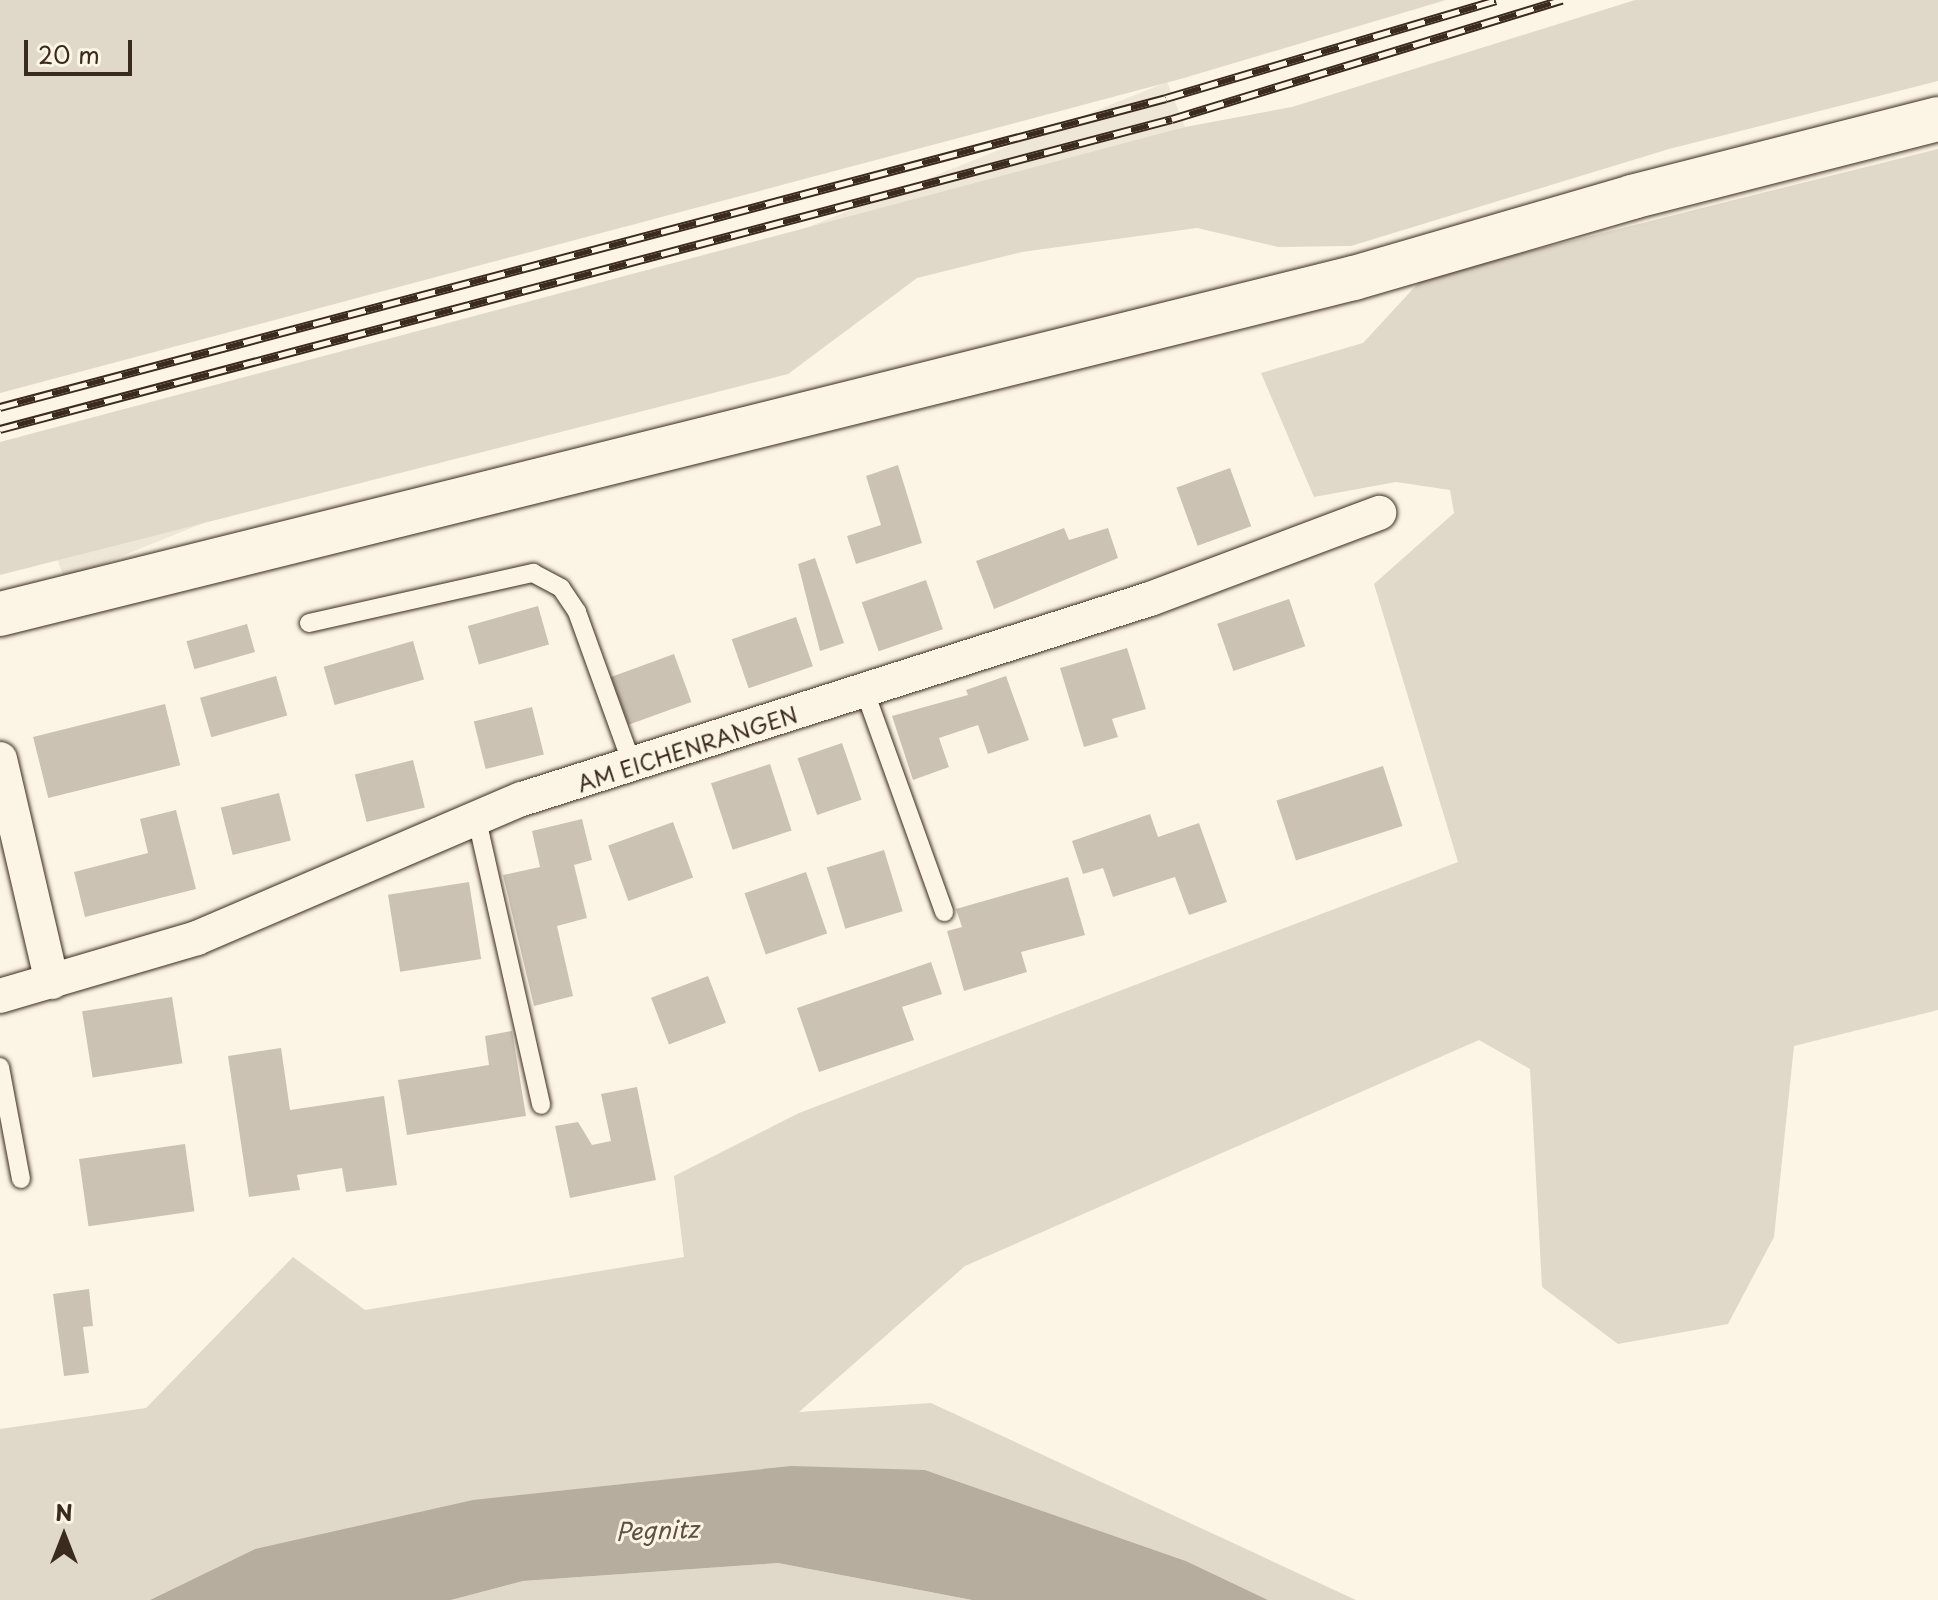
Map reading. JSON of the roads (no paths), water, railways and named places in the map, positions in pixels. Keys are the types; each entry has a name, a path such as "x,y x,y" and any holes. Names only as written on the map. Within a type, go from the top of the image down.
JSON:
{"main road":[{"path":"0,614 1354,278 1632,197 1938,119"}],"street":[{"name":"AM EICHENRANGEN","path":"0,996 197,938 477,820 1288,553 1379,513"},
{"path":"0,759 52,982"}],"lane":[{"path":"309,623 533,573 561,588 577,612 633,767"},
{"path":"865,692 944,912"},
{"path":"477,820 541,1105"},
{"path":"0,1067 21,1179"}],"water":[{"name":"Pegnitz","path":"791,1466 925,1470 1186,1561 1268,1600 972,1600 778,1563 523,1581 451,1600 150,1600 255,1549 473,1500"}],"railway":[{"path":"0,407 1166,98 1496,0"},
{"path":"0,429 1172,119 1562,0"}]}
